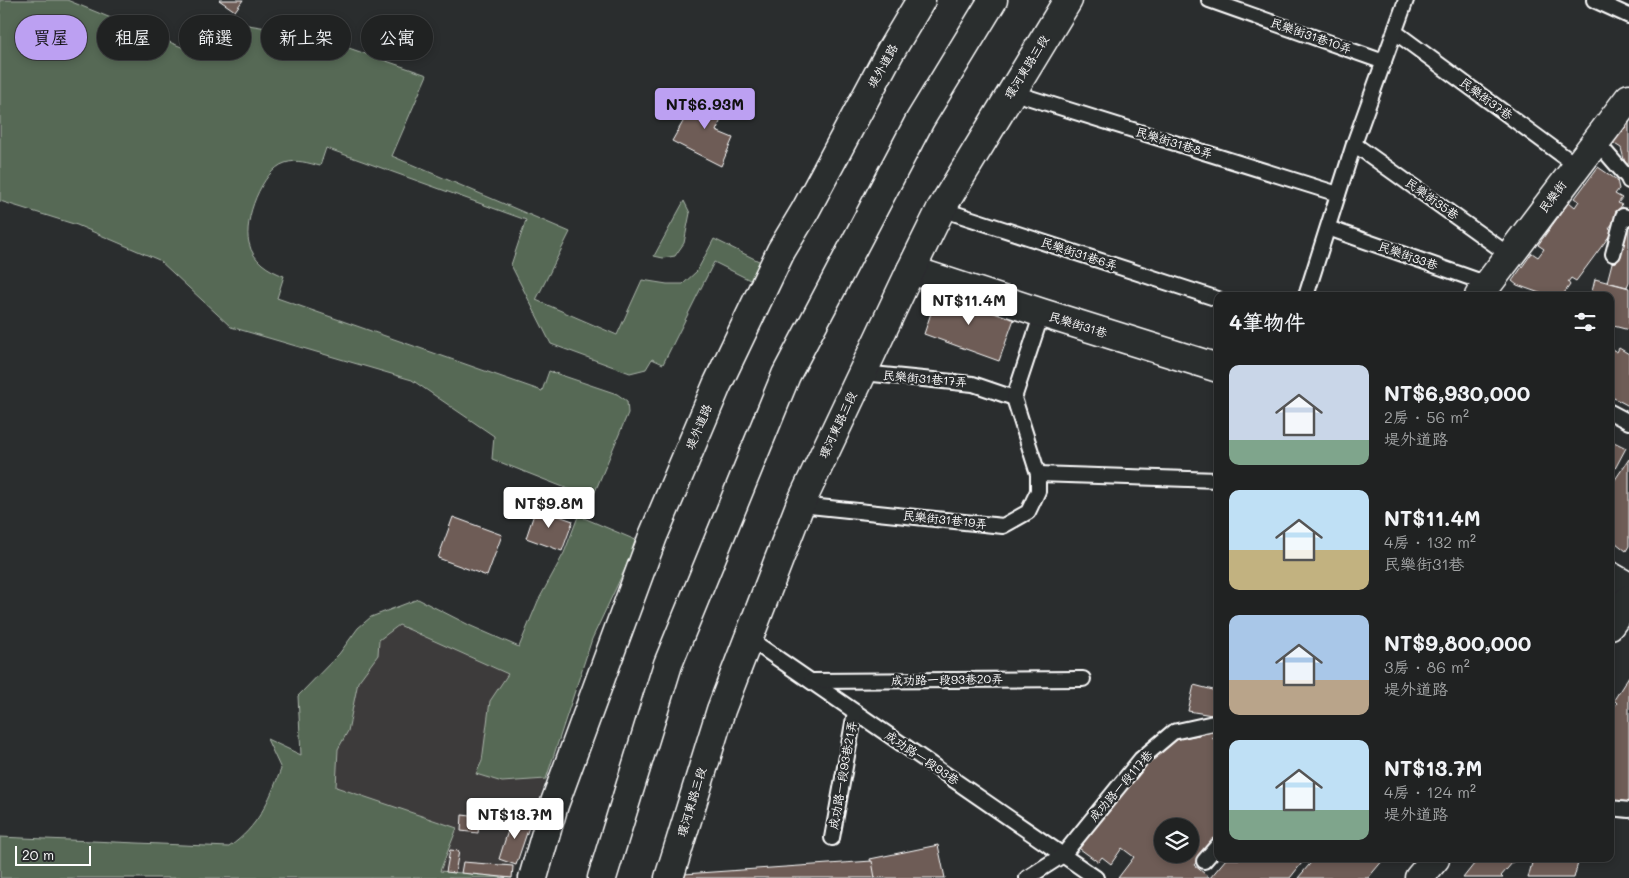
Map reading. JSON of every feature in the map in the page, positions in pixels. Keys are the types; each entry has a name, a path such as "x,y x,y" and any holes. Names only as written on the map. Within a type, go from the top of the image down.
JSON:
{"street":[{"name":"堤外道路","path":"532,878 554,805 650,545 717,385 781,251 805,211 890,52 921,0"},
{"path":"602,878 668,664 786,375 920,120 993,0"},
{"name":"環河東路三段","path":"669,878 721,710 800,505 941,209 1068,0"},
{"name":"民樂街","path":"1484,290 1629,98"},
{"name":"民樂街31巷","path":"911,270 1214,367"},
{"path":"1614,578 1629,587"},
{"path":"1614,619 1629,598"},
{"path":"1419,878 1432,862"}],"lane":[{"name":"民樂街31巷10弄","path":"1210,0 1384,62"},
{"path":"1307,292 1354,144 1406,0"},
{"path":"1594,0 1629,16"},
{"name":"民樂街37巷","path":"1395,32 1577,166"},
{"name":"民樂街31巷8弄","path":"1011,92 1338,194"},
{"path":"1596,141 1629,181"},
{"name":"民樂街35巷","path":"1354,144 1509,255"},
{"name":"民樂街31巷6弄","path":"941,209 1214,298"},
{"path":"1613,254 1623,216 1629,218"},
{"name":"民樂街33巷","path":"1328,228 1484,290"},
{"path":"1014,398 1042,313"},
{"name":"民樂街31巷17弄","path":"863,374 973,384 1014,398"},
{"name":"民樂街31巷19弄","path":"800,505 1003,526 1028,512 1038,491 1038,474 1014,398"},
{"path":"1614,414 1629,422"},
{"path":"1038,474 1214,480"},
{"name":"成功路一段93巷","path":"748,638 1096,878"},
{"name":"成功路一段93巷20弄","path":"811,681 1083,679"},
{"name":"成功路一段93巷21弄","path":"832,838 855,712"},
{"name":"成功路一段117巷","path":"1026,878 1063,854 1141,759 1173,732 1214,723"},
{"path":"1614,808 1629,810"},
{"path":"1204,861 1214,850"}],"shaded area":[{"path":"399,625 508,674 490,701 482,761 502,782 546,779 512,878 440,871 457,828 336,787 338,749 348,731 358,682 378,655 378,640"}],"green space":[{"path":"0,0 67,0 104,15 97,15 97,60 169,60 169,42 179,46 179,60 251,60 251,25 261,27 261,60 351,60 351,49 361,52 361,60 384,60 427,75 392,156 570,232 536,300 617,335 642,280 667,284 683,284 697,271 714,239 765,264 756,283 714,262 663,364 652,359 646,369 630,373 551,344 511,265 526,220 326,148 320,166 294,161 285,163 277,168 269,175 256,197 249,222 249,243 254,255 262,264 284,276 277,298 542,391 549,371 617,394 627,401 628,413 584,518 638,541 592,639 546,779 502,782 476,774 482,761 490,701 508,674 399,625 379,640 378,655 358,682 348,731 338,749 336,787 457,828 440,871 512,878 0,878 0,837 229,847 248,831 255,822 272,792 281,769 267,739 301,755 298,696 339,654 358,628 371,617 418,599 471,626 519,647 538,601 564,553 586,496 492,459 494,436 412,380 231,327 159,260 77,225 0,201"},
{"path":"684,201 690,213 684,243 675,256 663,258 654,256"}],"building":[{"path":"219,0 243,0 235,11"},
{"path":"700,92 727,106 716,131 733,138 721,166 672,141"},
{"path":"1629,120 1629,165 1625,163 1621,148 1613,143"},
{"path":"1598,167 1617,180 1619,189 1615,194 1622,198 1618,203 1622,205 1615,215 1617,218 1609,228 1613,231 1576,281 1571,278 1568,282 1570,285 1565,292 1537,292 1517,285 1512,281 1532,253 1538,257 1544,249 1538,245 1569,202 1575,207 1579,201 1575,198"},
{"path":"1626,224 1629,225 1629,282 1627,287 1607,282 1613,259 1617,260"},
{"path":"1595,279 1629,288 1629,330 1614,326 1614,292 1592,292"},
{"path":"938,292 1014,319 999,361 924,334"},
{"path":"1619,348 1629,354 1629,406 1614,398 1614,350 1617,352"},
{"path":"1614,442 1626,448 1614,470"},
{"path":"1629,459 1629,546 1626,551 1616,543 1614,546 1614,481"},
{"path":"536,508 573,521 562,551 526,538"},
{"path":"453,517 502,535 487,576 438,558"},
{"path":"1629,676 1629,802 1614,800 1614,707 1617,703 1614,700"},
{"path":"1194,685 1214,690 1214,715 1188,711"},
{"path":"1214,732 1212,738 1214,739 1214,841 1199,859 1199,818 1154,818 1154,863 1196,863 1194,865 1210,878 1118,878 1134,857 1122,848 1111,864 1102,857 1098,862 1069,841 1144,746"},
{"path":"462,815 480,817 478,833 461,831"},
{"path":"513,815 531,821 516,865 499,859"},
{"path":"938,845 945,878 874,878 870,859"},
{"path":"450,850 459,851 455,873 446,872"},
{"path":"872,861 875,878 682,878 684,874"},
{"path":"463,862 513,866 512,878 461,873"},
{"path":"1223,862 1303,862 1290,878 1210,878"},
{"path":"1311,862 1381,862 1368,878 1298,878"},
{"path":"1476,862 1513,862 1501,876 1503,878 1463,878"},
{"path":"1532,862 1578,862 1574,878 1528,878"}]}
